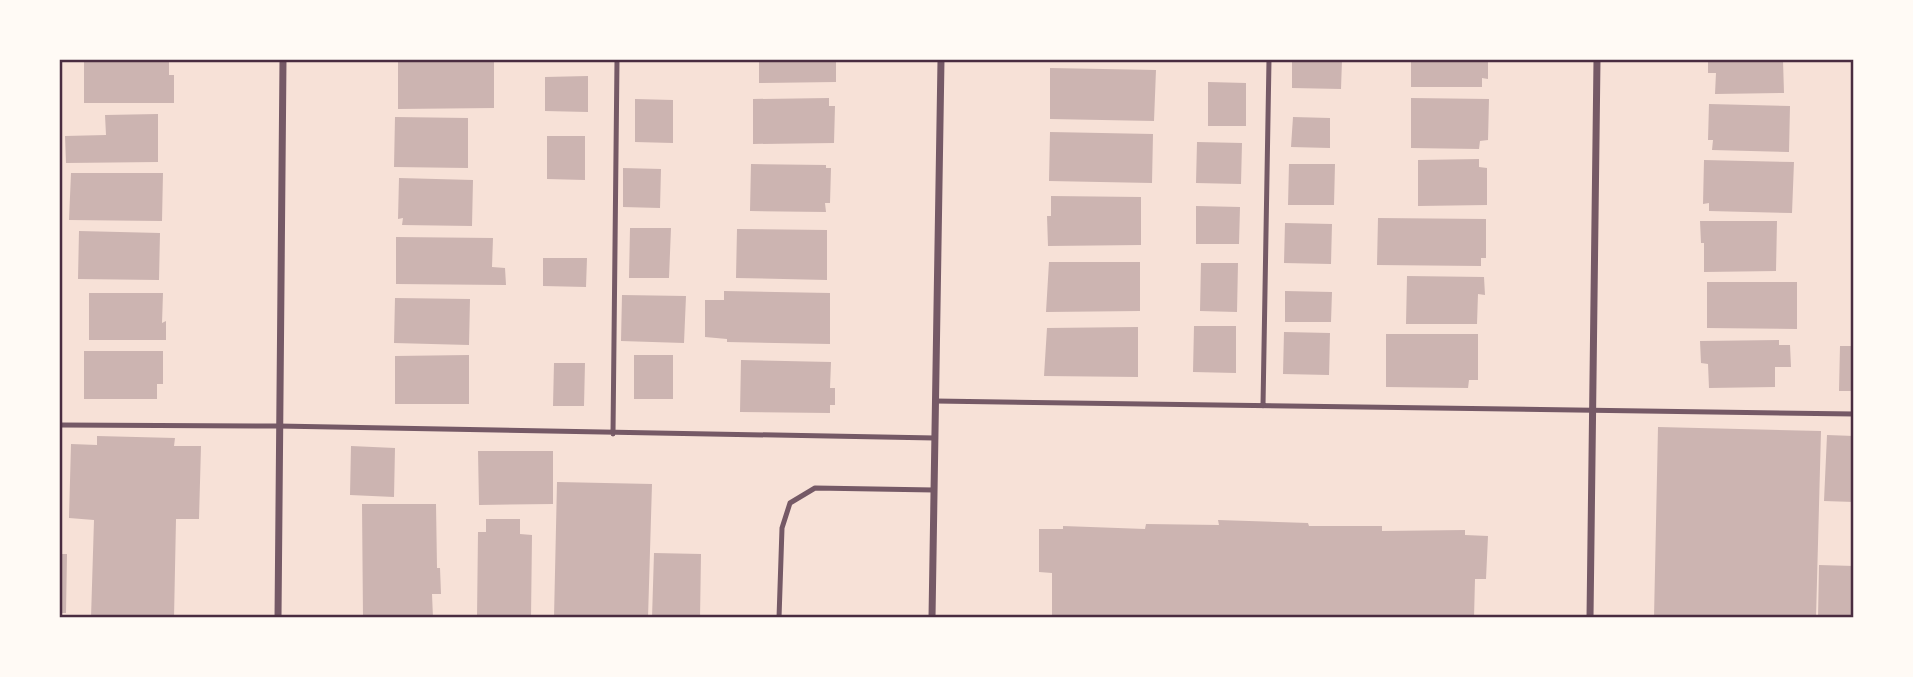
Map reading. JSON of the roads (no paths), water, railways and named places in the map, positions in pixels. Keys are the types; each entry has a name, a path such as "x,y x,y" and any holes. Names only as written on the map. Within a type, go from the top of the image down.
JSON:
{"street":[{"path":"278,618 284,60"},
{"path":"932,618 941,60"},
{"path":"1590,618 1597,60"}],"lane":[{"path":"613,434 617,60"},
{"path":"1263,406 1269,60"},
{"path":"935,401 1853,414"},
{"path":"60,425 278,426 934,438"},
{"path":"779,618 782,528 790,503 816,488 934,490"}]}
